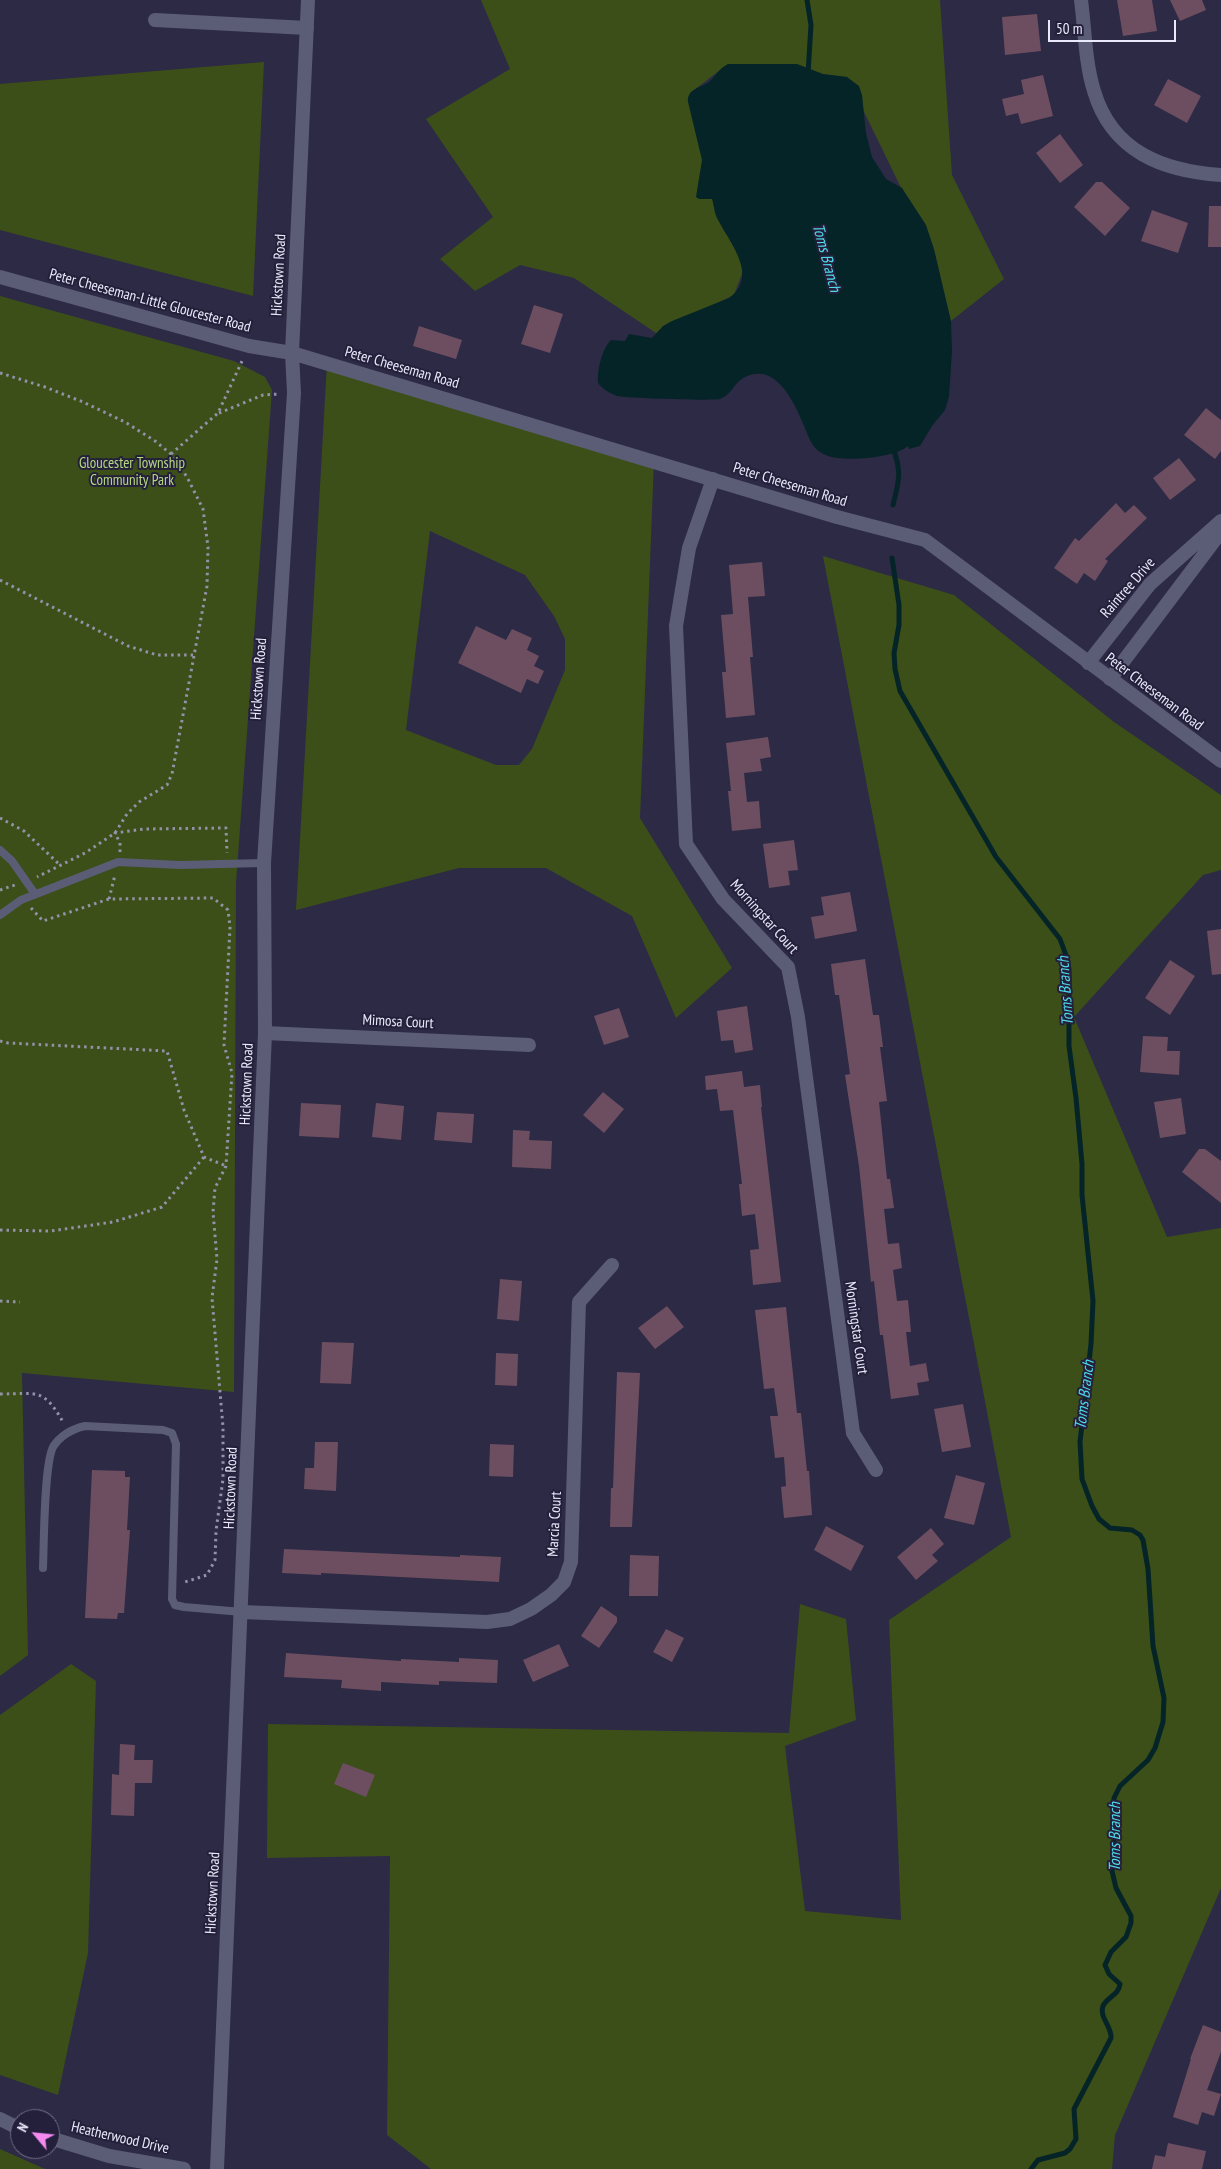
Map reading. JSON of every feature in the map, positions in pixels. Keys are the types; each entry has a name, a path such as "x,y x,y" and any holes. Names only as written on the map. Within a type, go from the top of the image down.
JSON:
{"street":[{"name":"Hickstown Road","path":"217,2169 265,1033 264,863 294,393 292,353 308,0"},
{"path":"1081,0 1093,89 1106,118 1126,142 1151,160 1166,167 1182,171 1221,175"},
{"path":"154,20 307,28"},
{"name":"Peter Cheeseman-Little Gloucester Road","path":"0,277 249,346 292,353"},
{"name":"Peter Cheeseman Road","path":"292,353 837,516 925,540 1221,761"},
{"name":"Morningstar Court","path":"712,479 689,548 676,626 686,844 723,899 788,967 798,1017 854,1433 876,1470"},
{"name":"Raintree Drive","path":"1088,663 1150,584 1221,521"},
{"path":"1110,679 1221,532"},
{"name":"Mimosa Court","path":"265,1033 529,1045"},
{"name":"Marcia Court","path":"242,1612 487,1622 510,1619 531,1609 551,1595 564,1582 570,1562 579,1302 612,1265"},
{"name":"Heatherwood Drive","path":"60,2141 109,2156 184,2169"}],"lane":[{"path":"0,850 35,894"},
{"path":"0,915 20,900 118,862 180,865 264,863"},
{"path":"43,1568 49,1457 54,1446 68,1432 85,1426 163,1430 172,1433 176,1444 177,1462 172,1599 175,1605 184,1607 242,1612"}],"path":[{"path":"218,413 249,346"},
{"path":"0,373 45,387 83,402 125,422 155,441 171,454 187,477 203,509 208,547 207,586 170,779 167,785 133,808 115,833 85,853 44,874 0,890"},
{"path":"171,454 218,413 263,395 294,393"},
{"path":"0,580 128,646 157,655 193,655"},
{"path":"0,818 24,831 60,865"},
{"path":"115,833 144,829 226,828 227,864"},
{"path":"109,899 118,862 120,843 115,833"},
{"path":"7,889 33,910 43,921 109,899 212,898 228,910 230,927 224,1046 232,1073 226,1166 215,1188 213,1212 217,1258 212,1298 223,1427 222,1479 216,1531 215,1560 207,1575 185,1582"},
{"path":"0,1041 167,1051 184,1110 204,1157 226,1166"},
{"path":"0,1230 51,1231 113,1222 162,1206 204,1157"},
{"path":"0,1301 20,1302"},
{"path":"0,1394 40,1394 52,1403 68,1432"}],"green space":[{"path":"481,0 940,0 952,175 1004,279 937,332 928,243 847,77 728,64 690,93 748,258 734,295 656,333 574,278 520,265 475,291 440,259 493,217 426,119 510,69"},
{"path":"264,62 253,296 0,230 0,84"},
{"name":"Gloucester Township Community Park","path":"0,296 234,361 265,377 272,390 236,883 234,1392 22,1373 28,1655 0,1676"},
{"path":"327,363 654,460 640,818 732,968 676,1018 632,916 546,868 459,868 296,910","holes":["430,531 525,575 554,616 565,639 565,670 532,749 519,765 496,765 406,730"]},
{"path":"823,556 954,595 1114,722 1221,795 1221,870 1203,875 1074,1017 1167,1237 1221,1228 1221,1888 1115,2135 1112,2169 431,2169 387,2135 390,1856 267,1858 268,1724 789,1733 800,1604 846,1619 856,1720 785,1746 805,1911 901,1920 889,1620 1011,1537"},
{"path":"71,1664 96,1681 88,1953 58,2095 0,2075 0,1715"},
{"path":"0,2149 10,2153 10,2159 22,2159 45,2169 0,2169"}],"water":[{"path":"728,64 797,64 823,74 847,77 859,86 862,95 866,133 872,157 886,179 902,188 926,225 934,249 951,321 952,351 949,397 945,410 932,426 920,446 909,449 908,446 892,453 869,458 846,459 825,455 811,442 788,394 779,383 769,376 758,374 745,377 724,397 714,400 617,396 606,391 598,383 601,360 605,348 611,340 625,341 629,334 652,338 663,326 672,321 729,298 738,289 742,280 742,269 739,259 717,218 712,199 699,199 696,197 702,160 688,102 688,97 692,91 710,81"}],"building":[{"path":"1117,0 1152,0 1157,31 1123,36"},
{"path":"1170,0 1202,0 1206,10 1180,21"},
{"path":"1037,14 1041,51 1005,55 1002,17"},
{"path":"1043,75 1053,116 1021,124 1018,113 1006,116 1002,99 1024,94 1021,80"},
{"path":"1168,79 1201,96 1187,123 1154,105"},
{"path":"1060,134 1083,165 1060,183 1036,153"},
{"path":"1096,182 1102,182 1130,208 1105,236 1074,207"},
{"path":"1209,206 1221,206 1221,247 1208,247"},
{"path":"1152,210 1188,223 1178,253 1141,241"},
{"path":"534,305 563,314 550,353 521,344"},
{"path":"419,326 462,340 456,359 413,346"},
{"path":"1206,408 1221,420 1221,451 1215,459 1184,435"},
{"path":"1179,458 1196,480 1170,500 1153,478"},
{"path":"1116,503 1125,513 1134,505 1147,518 1105,559 1108,561 1095,581 1084,573 1077,584 1054,568 1075,538 1079,541"},
{"path":"762,562 765,596 748,597 753,657 750,657 755,715 726,718 722,672 726,672 721,615 733,614 729,565"},
{"path":"476,626 506,640 512,629 532,638 527,650 539,656 534,666 544,671 538,684 527,679 521,693 458,663"},
{"path":"768,737 771,757 760,759 762,771 744,773 747,802 759,801 761,828 732,831 728,791 731,791 726,743"},
{"path":"794,840 798,870 788,871 790,885 769,888 763,844"},
{"path":"850,892 857,931 815,939 811,917 824,915 821,897"},
{"path":"1221,929 1221,974 1212,975 1207,931"},
{"path":"865,959 873,1015 879,1015 883,1047 880,1047 887,1101 879,1102 887,1179 890,1179 894,1208 884,1209 888,1244 899,1243 902,1268 893,1270 897,1301 908,1300 911,1332 906,1332 910,1366 926,1363 929,1381 917,1383 919,1395 891,1399 883,1335 880,1335 874,1281 871,1282 859,1166 845,1075 850,1074 839,995 835,995 831,964"},
{"path":"1170,960 1195,976 1170,1015 1145,998"},
{"path":"747,1006 753,1050 735,1053 733,1040 721,1041 717,1011"},
{"path":"619,1008 629,1037 604,1045 594,1016"},
{"path":"1143,1036 1168,1037 1167,1051 1180,1051 1179,1075 1140,1072"},
{"path":"742,1071 744,1087 760,1085 781,1282 753,1285 750,1250 759,1249 755,1214 742,1216 739,1184 742,1184 733,1110 720,1111 717,1089 706,1090 705,1076"},
{"path":"603,1092 624,1109 604,1133 583,1115"},
{"path":"1181,1098 1186,1134 1160,1138 1154,1102"},
{"path":"301,1103 341,1105 339,1138 299,1136"},
{"path":"376,1103 404,1106 401,1140 372,1137"},
{"path":"437,1112 474,1114 472,1143 434,1140"},
{"path":"513,1130 530,1131 529,1140 552,1141 551,1169 512,1167"},
{"path":"1199,1149 1205,1149 1221,1161 1221,1203 1182,1172"},
{"path":"500,1279 522,1281 519,1321 497,1319"},
{"path":"667,1306 684,1327 655,1349 638,1328"},
{"path":"786,1307 797,1413 801,1413 807,1471 809,1471 812,1515 784,1518 781,1487 786,1486 784,1457 775,1458 770,1416 778,1416 774,1388 764,1389 755,1310"},
{"path":"322,1342 354,1343 351,1384 320,1383"},
{"path":"496,1353 518,1354 517,1386 495,1385"},
{"path":"617,1372 640,1373 632,1527 610,1527"},
{"path":"963,1404 971,1447 942,1452 934,1409"},
{"path":"315,1442 338,1442 336,1491 304,1489 305,1468 314,1468"},
{"path":"490,1444 514,1445 513,1477 489,1476"},
{"path":"92,1470 125,1471 125,1477 130,1477 127,1530 130,1530 124,1613 118,1613 117,1619 85,1618"},
{"path":"956,1475 985,1483 974,1525 944,1518"},
{"path":"826,1526 864,1546 851,1571 814,1550"},
{"path":"931,1528 944,1544 932,1555 938,1561 916,1580 897,1557"},
{"path":"284,1549 460,1557 460,1555 501,1557 499,1582 321,1573 321,1575 282,1573"},
{"path":"630,1555 659,1556 658,1596 629,1596"},
{"path":"601,1606 617,1617 617,1622 599,1648 581,1636"},
{"path":"666,1629 684,1638 672,1662 653,1652"},
{"path":"559,1644 569,1666 533,1682 523,1660"},
{"path":"286,1653 401,1661 401,1659 459,1662 459,1658 498,1660 497,1683 439,1681 439,1685 381,1682 381,1691 341,1688 342,1680 284,1677"},
{"path":"120,1744 135,1745 134,1760 153,1760 152,1783 135,1783 134,1816 111,1815 112,1774 119,1775"},
{"path":"343,1763 375,1775 366,1797 334,1784"},
{"path":"1203,2025 1221,2032 1221,2052 1207,2090 1221,2094 1214,2116 1202,2112 1198,2125 1173,2117 1190,2059"},
{"path":"1168,2143 1206,2151 1202,2169 1152,2169 1155,2155 1165,2157"}],"waterway":[{"name":"Toms Branch","path":"807,0 811,25 808,74"},
{"name":"Toms Branch","path":"893,448 899,470 893,505"},
{"name":"Toms Branch","path":"892,558 899,605 899,625 894,653 895,669 900,691 996,857 1060,939 1067,958 1069,970 1069,1046 1076,1098 1082,1164 1082,1195 1093,1301 1091,1344 1080,1442 1082,1479 1099,1519 1110,1528 1132,1530 1140,1535 1143,1540 1148,1569 1153,1646 1164,1698 1163,1722 1155,1748 1148,1760 1120,1786 1114,1798 1112,1871 1116,1888 1131,1916 1131,1923 1126,1937 1111,1952 1105,1965 1109,1974 1120,1984 1117,1991 1105,2003 1102,2010 1111,2038 1074,2109 1076,2139 1070,2149 1065,2153 1038,2160 1031,2169"}]}
